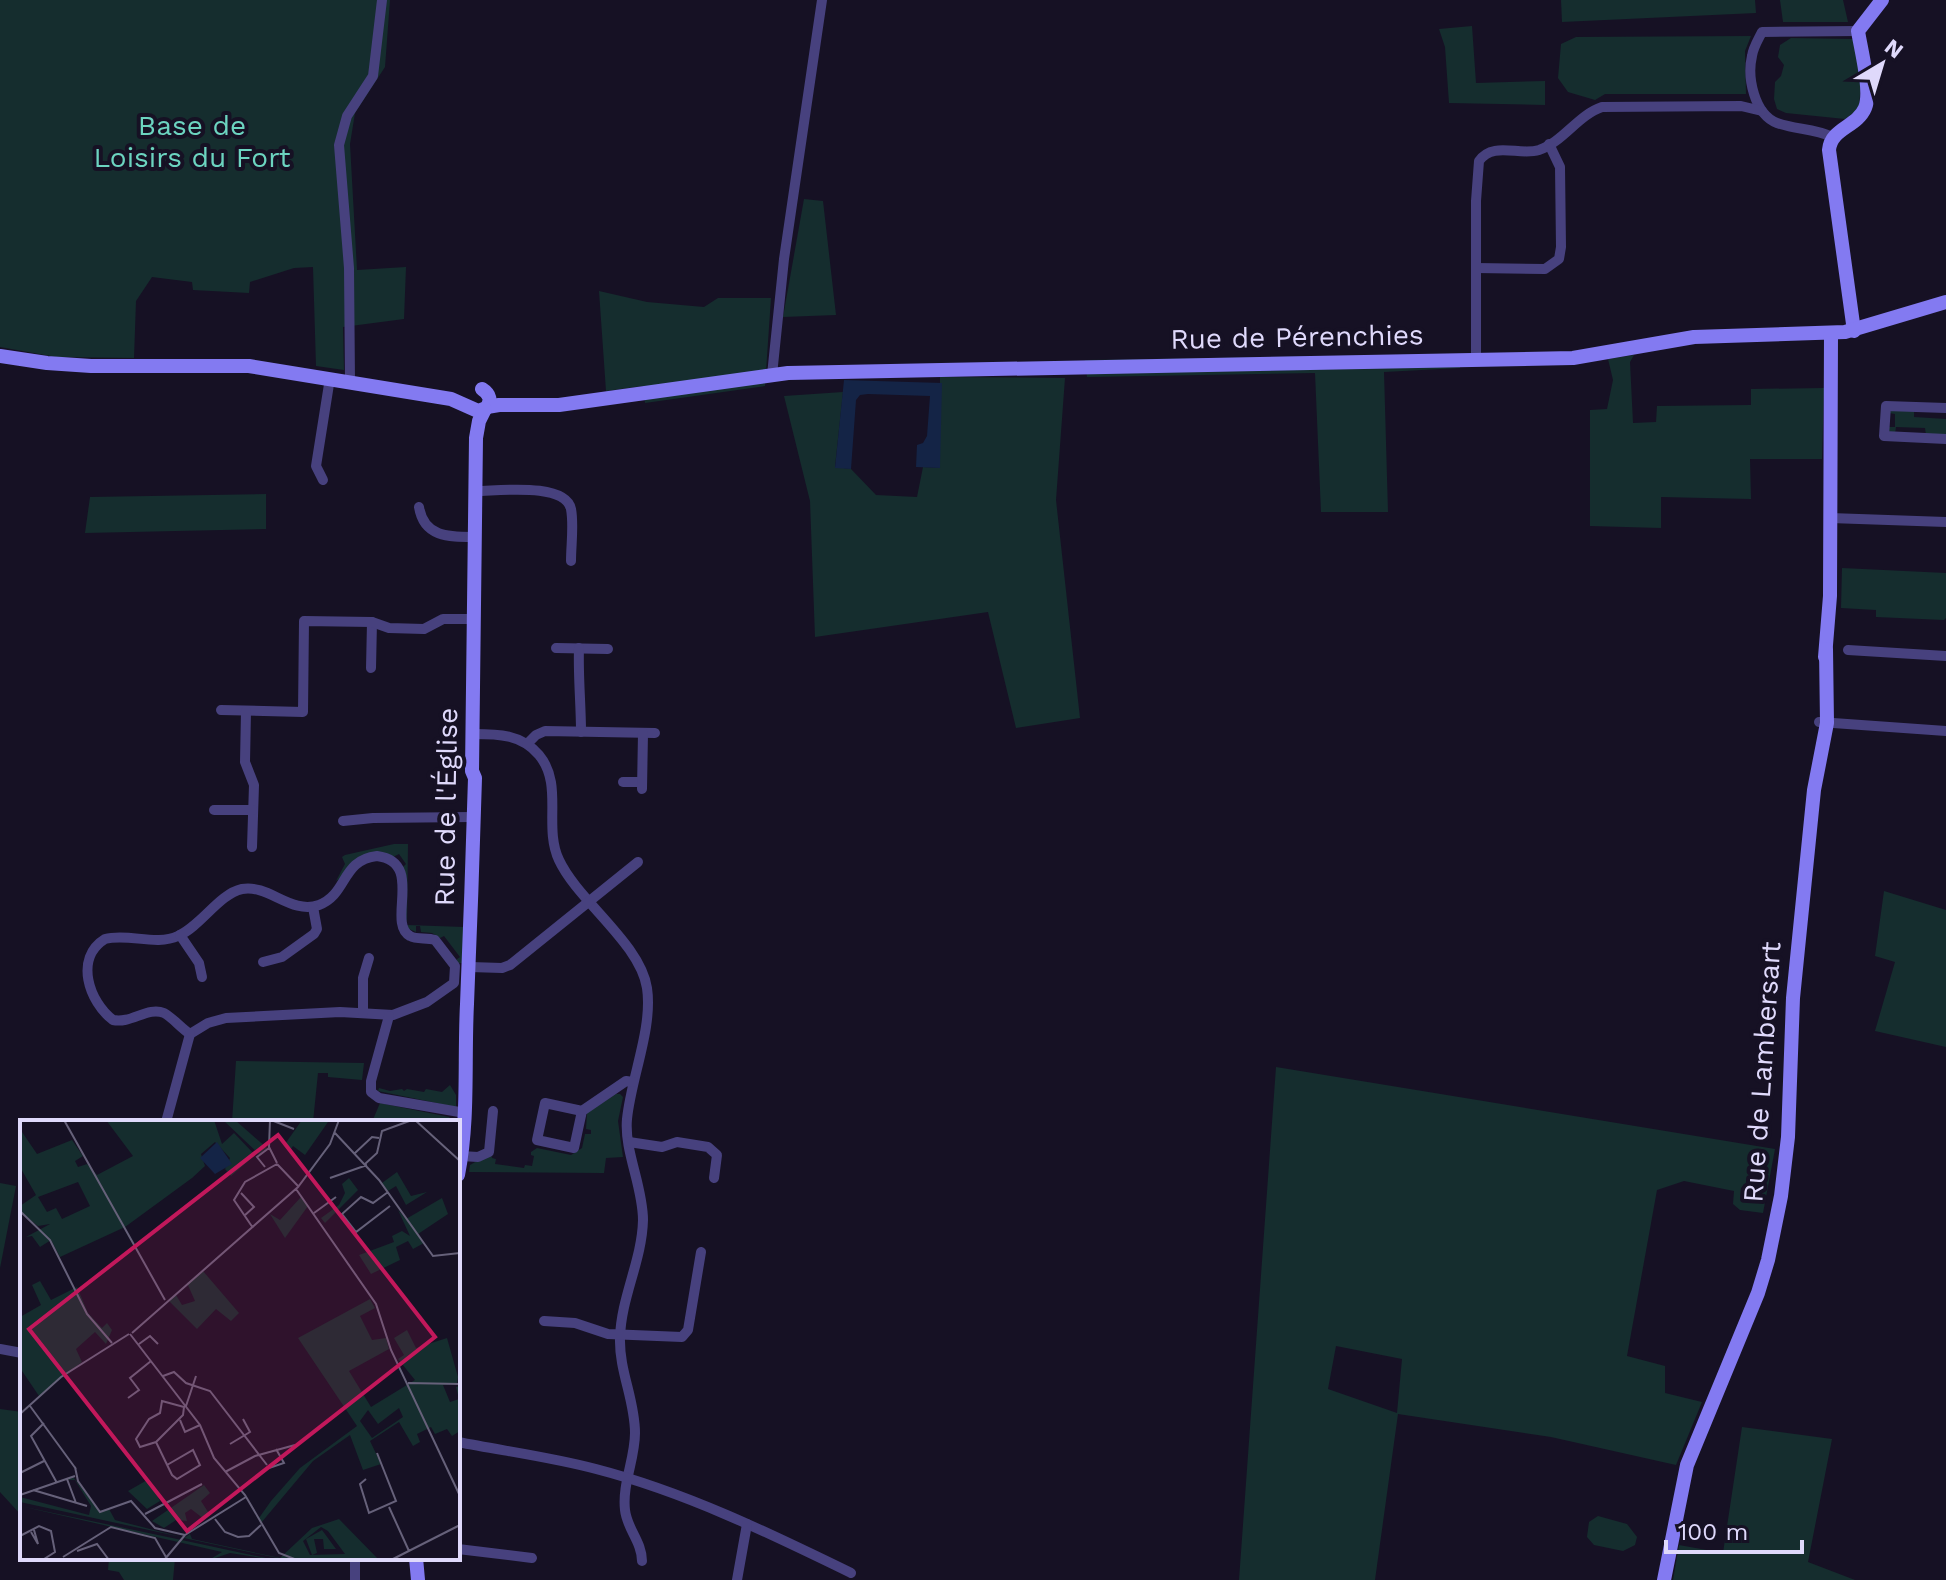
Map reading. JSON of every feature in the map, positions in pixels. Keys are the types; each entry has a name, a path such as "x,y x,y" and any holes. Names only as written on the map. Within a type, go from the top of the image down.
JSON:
{"main road":[{"path":"1854,331 1829,150 1832,137 1856,121 1866,106 1867,91 1858,31 1882,0"},
{"name":"Rue de Pérenchies","path":"578,402 772,375 1585,357 1694,337 1854,331 1946,302"},
{"name":"Rue de Lambersart","path":"1832,368 1854,331"},
{"name":"Rue de Lambersart","path":"1664,1580 1687,1465 1752,1311 1772,1244 1787,1153 1791,1020 1823,723 1830,614 1831,334"},
{"path":"0,356 91,366 240,365 393,388 459,400 478,408 578,402"},
{"path":"393,388 477,390 516,398 578,402"},
{"path":"477,390 467,397 478,408"},
{"name":"Rue de l'Église","path":"460,1162 465,1113 465,969 475,778 473,619 476,438 478,408 489,396 477,390"},
{"path":"416,1560 418,1580"}],"street":[{"path":"350,381 349,268 338,167 339,145 347,116 373,76 382,0"},
{"path":"772,375 782,275 822,0"},
{"path":"1762,111 1754,94 1750,67 1762,32 1858,31"},
{"path":"1476,360 1479,161 1489,151 1535,150 1549,144 1590,112 1602,107 1741,106 1762,111 1778,123 1814,129 1832,137"},
{"path":"1476,268 1545,269 1559,259 1560,167 1549,144"},
{"path":"323,480 316,466 330,378"},
{"path":"1946,408 1886,406 1884,436 1946,439"},
{"path":"476,491 548,491 561,495 571,511 571,561"},
{"path":"419,507 422,520 434,532 446,537 475,537"},
{"path":"1830,518 1946,522"},
{"path":"221,710 303,712 304,621 372,622 389,628 424,629 443,619 473,619"},
{"path":"371,668 372,622"},
{"path":"556,648 608,649"},
{"path":"579,648 577,687 581,732"},
{"path":"1848,650 1946,656"},
{"path":"246,711 245,762 253,782 252,847"},
{"path":"1823,723 1946,731"},
{"path":"527,744 542,732 655,733"},
{"path":"623,782 642,786 643,733"},
{"path":"473,734 502,734 527,744 543,760 551,777 552,833 558,858 636,960 647,987 646,1016 627,1122 640,1188 643,1228 620,1334 621,1363 635,1426 625,1514 639,1544 642,1561"},
{"path":"214,810 253,810"},
{"path":"343,821 472,817"},
{"path":"190,1034 160,1012 149,1012 121,1022 110,1019 93,996 87,971 90,954 105,939 180,935 227,897 241,890 254,889 293,905 313,907 335,895 356,863 372,856 386,858 403,880 404,930 414,938 435,940 465,969 502,968 510,965 638,862"},
{"path":"263,962 282,957 314,934 317,929 313,907"},
{"path":"180,935 199,963 202,977"},
{"path":"363,1013 363,978 369,958"},
{"path":"167,1120 190,1034 208,1023 226,1018 363,1013 389,1016 427,1002 449,989 465,969"},
{"path":"389,1016 369,1086 371,1092 376,1096 465,1113"},
{"path":"582,1111 545,1103 537,1140 574,1148 582,1111 626,1081 633,1082"},
{"path":"461,1156 478,1157 489,1152 493,1111"},
{"path":"629,1142 658,1147 677,1142 711,1148 717,1155 714,1178"},
{"path":"544,1321 575,1323 602,1333 677,1338 684,1335 688,1330 701,1252"},
{"path":"0,1349 20,1353"},
{"path":"460,1442 588,1467 628,1479 747,1524 851,1573"},
{"path":"737,1580 747,1524"},
{"path":"460,1549 532,1558"}],"green space":[{"name":"Base de Loisirs du Fort","path":"0,0 390,0 385,67 355,113 350,144 357,270 406,267 404,319 343,327 344,370 316,366 313,267 294,268 250,282 249,293 193,290 192,282 152,277 136,301 134,358 56,357 0,347"},
{"path":"1561,0 1755,0 1756,13 1562,22"},
{"path":"1780,0 1843,0 1848,22 1783,22"},
{"path":"1472,26 1476,83 1545,81 1545,105 1449,103 1445,47 1439,29"},
{"path":"1751,36 1745,51 1746,94 1605,94 1595,100 1568,92 1558,78 1561,44 1576,37"},
{"path":"1791,38 1853,39 1861,80 1859,109 1845,119 1786,113 1777,109 1775,82 1781,76 1784,65 1778,57 1780,45"},
{"path":"804,199 823,201 836,315 783,317"},
{"path":"599,291 647,302 704,307 718,298 771,298 765,386 645,403 643,386 606,391"},
{"path":"1460,354 1460,368 1384,372 1388,512 1321,512 1315,373 1087,377 1085,360"},
{"path":"1634,355 1630,362 1633,423 1656,422 1657,406 1751,405 1751,389 1824,388 1822,459 1750,459 1751,499 1661,497 1661,528 1590,526 1590,410 1607,409 1613,380 1608,359"},
{"path":"940,377 1065,378 1056,500 1080,718 1016,728 988,612 815,637 810,501 784,396 843,392 835,467 851,469 876,495 917,497 923,467 940,468"},
{"path":"1892,410 1914,411 1914,417 1946,419 1946,436 1926,435 1925,428 1896,427 1895,434 1889,433 1889,427 1895,427 1895,414 1889,413"},
{"path":"266,494 266,529 85,533 90,497"},
{"path":"1842,568 1946,573 1946,618 1876,617 1876,610 1841,608"},
{"path":"394,844 408,844 407,925 464,927 462,963 456,960 460,957 444,936 440,938 421,932 420,926 416,926 416,932 407,928 402,868 406,864 399,854 393,857 376,852 336,881 345,864 342,857 345,855"},
{"path":"1884,891 1946,910 1946,1047 1875,1031 1895,962 1875,956"},
{"path":"236,1061 364,1063 362,1080 318,1073 313,1120 232,1120"},
{"path":"1276,1067 1775,1149 1763,1213 1740,1210 1733,1204 1734,1191 1684,1181 1657,1190 1627,1356 1665,1366 1665,1393 1702,1402 1676,1465 1551,1437 1398,1414 1375,1580 1239,1580","holes":["1336,1346 1402,1359 1397,1413 1328,1389"]},
{"path":"450,1085 456,1095 456,1107 378,1091 379,1088 442,1092"},
{"path":"616,1094 623,1097 618,1121 623,1157 606,1158 604,1173 469,1172 470,1165 491,1153 492,1158 496,1159 495,1164 524,1168 525,1165 532,1166 534,1156 531,1152 537,1148 571,1155 582,1148 585,1134 591,1134 591,1130 586,1129 587,1113"},
{"path":"380,1103 451,1120 373,1120"},
{"path":"0,1183 16,1186 0,1268"},
{"path":"0,1409 20,1412 20,1514 0,1492"},
{"path":"1742,1427 1832,1439 1808,1562 1855,1580 1673,1580 1679,1545 1723,1553"},
{"path":"1598,1516 1627,1524 1637,1537 1635,1545 1623,1551 1594,1545 1587,1537 1589,1522"},
{"path":"109,1560 175,1560 173,1580 124,1580 119,1572 108,1570"}],"water":[{"path":"844,380 942,383 940,468 916,467 917,445 923,443 927,436 930,396 868,394 860,395 856,400 851,469 835,468"}]}
